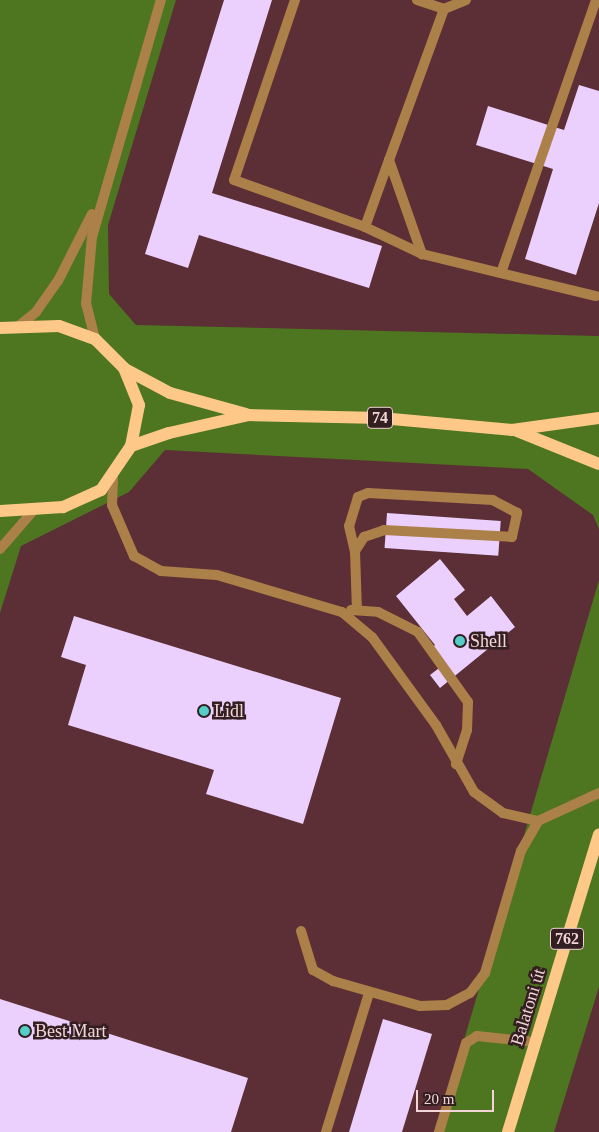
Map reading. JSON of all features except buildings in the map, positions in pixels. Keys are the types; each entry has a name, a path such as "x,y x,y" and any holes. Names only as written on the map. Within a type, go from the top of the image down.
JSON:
{"main road":[{"name":"74","path":"0,328 20,325 67,328 96,339 124,368 170,393 248,415 381,418 512,430 599,418"},
{"name":"74","path":"0,512 33,511 87,499 113,478 132,446 139,405 124,368"},
{"name":"74","path":"132,446 248,415"},
{"name":"74","path":"512,430 599,464"},
{"name":"Balatoni út","path":"508,1132 599,835"}],"street":[{"path":"96,339 86,304 86,271 100,198 161,0"},
{"path":"295,0 234,180 365,227 422,254 596,296"},
{"path":"417,0 444,8 466,0"},
{"path":"501,273 596,0"},
{"path":"365,227 444,8"},
{"path":"389,160 422,254"},
{"path":"20,325 36,312 58,281 100,198"},
{"path":"113,478 112,505 134,556 161,571 217,575 342,612 372,637 436,725 456,764 486,805 538,821"},
{"path":"355,551 364,537 384,530 512,536 517,513 493,500 368,493 358,497 352,510 349,526 355,551 357,610"},
{"path":"0,549 33,511"},
{"path":"342,612 357,610 378,612 418,632 468,702 466,730 456,764"},
{"path":"301,931 313,970 369,993 420,1006 447,1005 470,992 485,973 521,851 538,821 599,792"},
{"path":"326,1132 369,993"},
{"path":"439,1132 466,1044 477,1036 536,1042"}],"green space":[{"path":"0,0 176,0 108,225 109,294 136,325 599,336 599,529 593,515 528,469 165,450 129,492 21,546 0,613"},
{"path":"599,580 599,987 554,1132 437,1132"}],"place":[{"name":"Shell","path":"460,641"},
{"name":"Lidl","path":"204,711"},
{"name":"Best Mart","path":"25,1031"}]}
